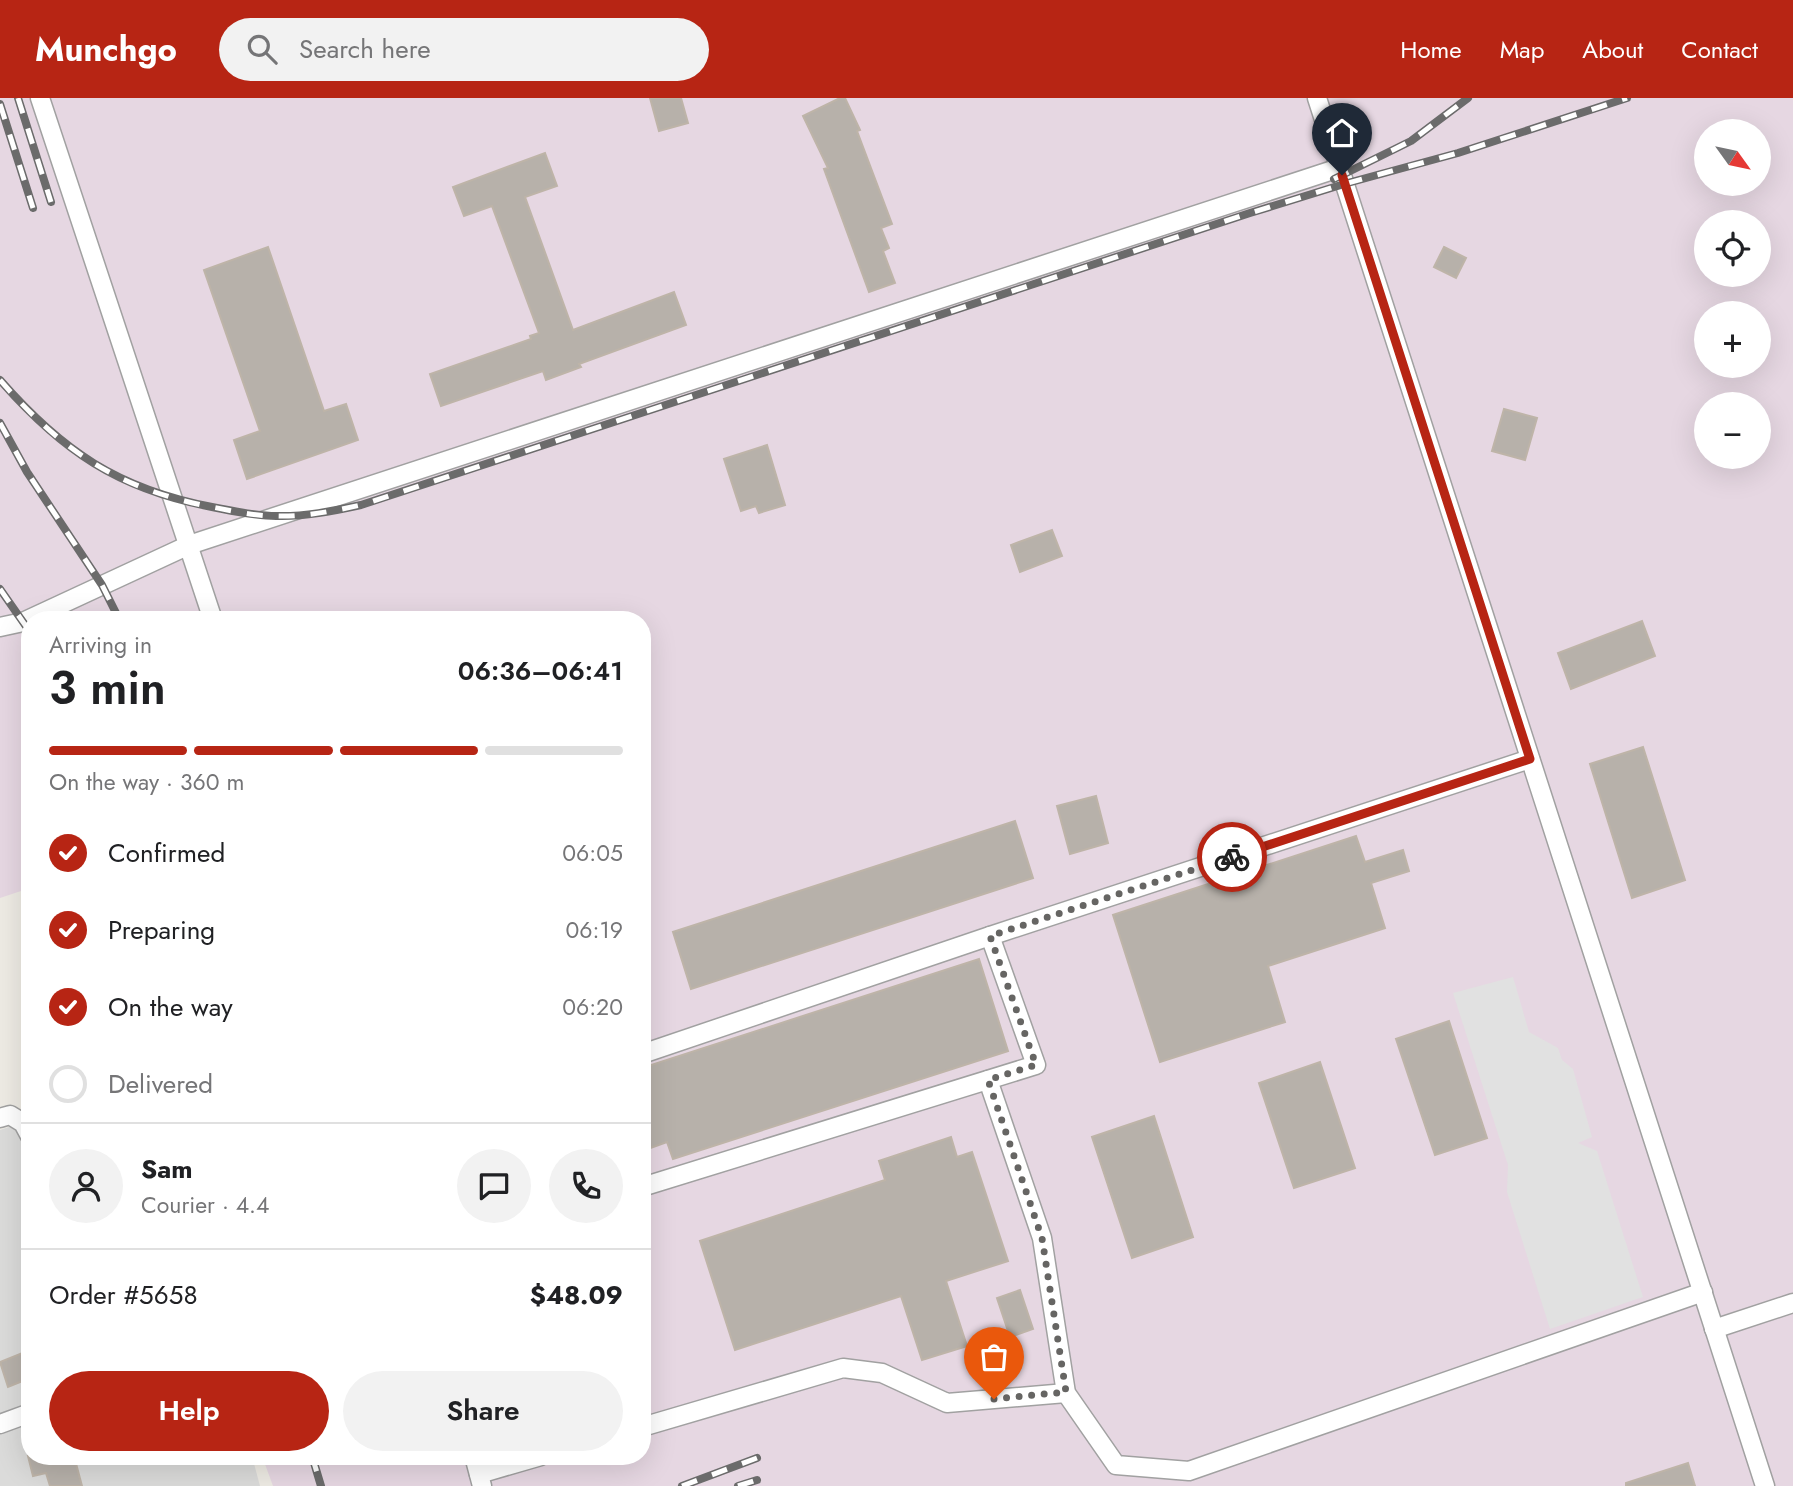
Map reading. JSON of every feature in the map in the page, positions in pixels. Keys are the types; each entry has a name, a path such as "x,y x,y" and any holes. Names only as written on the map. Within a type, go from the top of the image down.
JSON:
{"street":[{"path":"40,98 210,611"},
{"path":"1317,98 1765,1486"},
{"path":"47,611 189,545 1339,168"},
{"path":"0,627 21,622"},
{"path":"651,1051 990,936 1530,759"},
{"path":"651,1184 1036,1065 990,936"},
{"path":"988,1080 1042,1238 1066,1392 1116,1465 1189,1471 1703,1292"},
{"path":"1714,1329 1793,1303"},
{"path":"651,1424 843,1368 882,1373 947,1403 1066,1392"},
{"path":"0,1424 21,1416"},
{"path":"481,1480 518,1465"}],"shaded area":[{"path":"0,98 1793,98 1793,1486 273,1486 265,1465 651,1465 651,611 21,611 21,891 0,898"},
{"path":"1513,977 1529,1032 1558,1048 1562,1060 1573,1069 1592,1137 1578,1143 1597,1151 1643,1297 1550,1329 1507,1192 1508,1165 1453,993"},
{"path":"21,1123 21,1465 254,1465 260,1486 0,1486 0,1130"}],"building":[{"path":"650,98 681,98 688,123 659,131"},
{"path":"845,98 860,130 857,131 892,224 881,228 889,248 883,251 895,283 869,292 824,169 828,168 803,116"},
{"path":"545,153 557,186 525,197 573,330 674,292 686,325 579,364 581,367 546,380 543,371 441,406 430,374 531,339 530,336 539,333 492,206 464,216 453,187"},
{"path":"268,247 324,411 346,404 358,440 247,479 234,440 260,431 204,270"},
{"path":"1444,247 1466,258 1456,278 1434,267"},
{"path":"1504,409 1537,418 1525,460 1492,451"},
{"path":"767,445 785,505 759,513 756,506 741,511 724,459"},
{"path":"1052,530 1062,556 1020,572 1011,545"},
{"path":"1642,621 1655,656 1571,689 1558,653"},
{"path":"1643,747 1685,880 1632,898 1590,764"},
{"path":"1096,796 1108,843 1070,854 1057,806"},
{"path":"1015,821 1033,878 691,989 673,932"},
{"path":"1356,836 1365,862 1403,850 1409,871 1371,883 1385,928 1268,966 1285,1022 1160,1062 1113,915"},
{"path":"979,959 1008,1051 673,1159 667,1142 651,1148 651,1065"},
{"path":"1449,1021 1487,1138 1435,1155 1396,1039"},
{"path":"1320,1062 1355,1168 1294,1188 1259,1083"},
{"path":"1154,1116 1193,1237 1132,1258 1092,1137"},
{"path":"951,1137 957,1157 972,1152 1008,1261 946,1281 967,1346 922,1360 901,1296 735,1350 700,1241 885,1180 879,1161"},
{"path":"1020,1290 1033,1329 1010,1337 997,1298"},
{"path":"21,1354 21,1382 8,1387 0,1362"},
{"path":"1688,1463 1695,1486 1626,1486 1626,1483"},
{"path":"30,1465 76,1465 82,1486 50,1486 46,1473 33,1476"}],"railway":[{"path":"18,98 51,202"},
{"path":"1334,179 1411,141 1468,98"},
{"path":"0,380 23,405 70,447 120,478 148,490 212,507 268,516 308,515 361,505 1250,213 1458,153 1627,98"},
{"path":"0,104 33,208"},
{"path":"0,423 27,472 102,585 115,611"},
{"path":"0,589 21,619"},
{"path":"682,1486 757,1458"},
{"path":"315,1465 321,1486"},
{"path":"738,1486 757,1480"}],"way so far":[{"path":"994,1399 1066,1392 1042,1238 988,1080 1036,1065 990,936 1232,857"}],"route":[{"path":"1232,857 1530,759 1342,175"}]}
